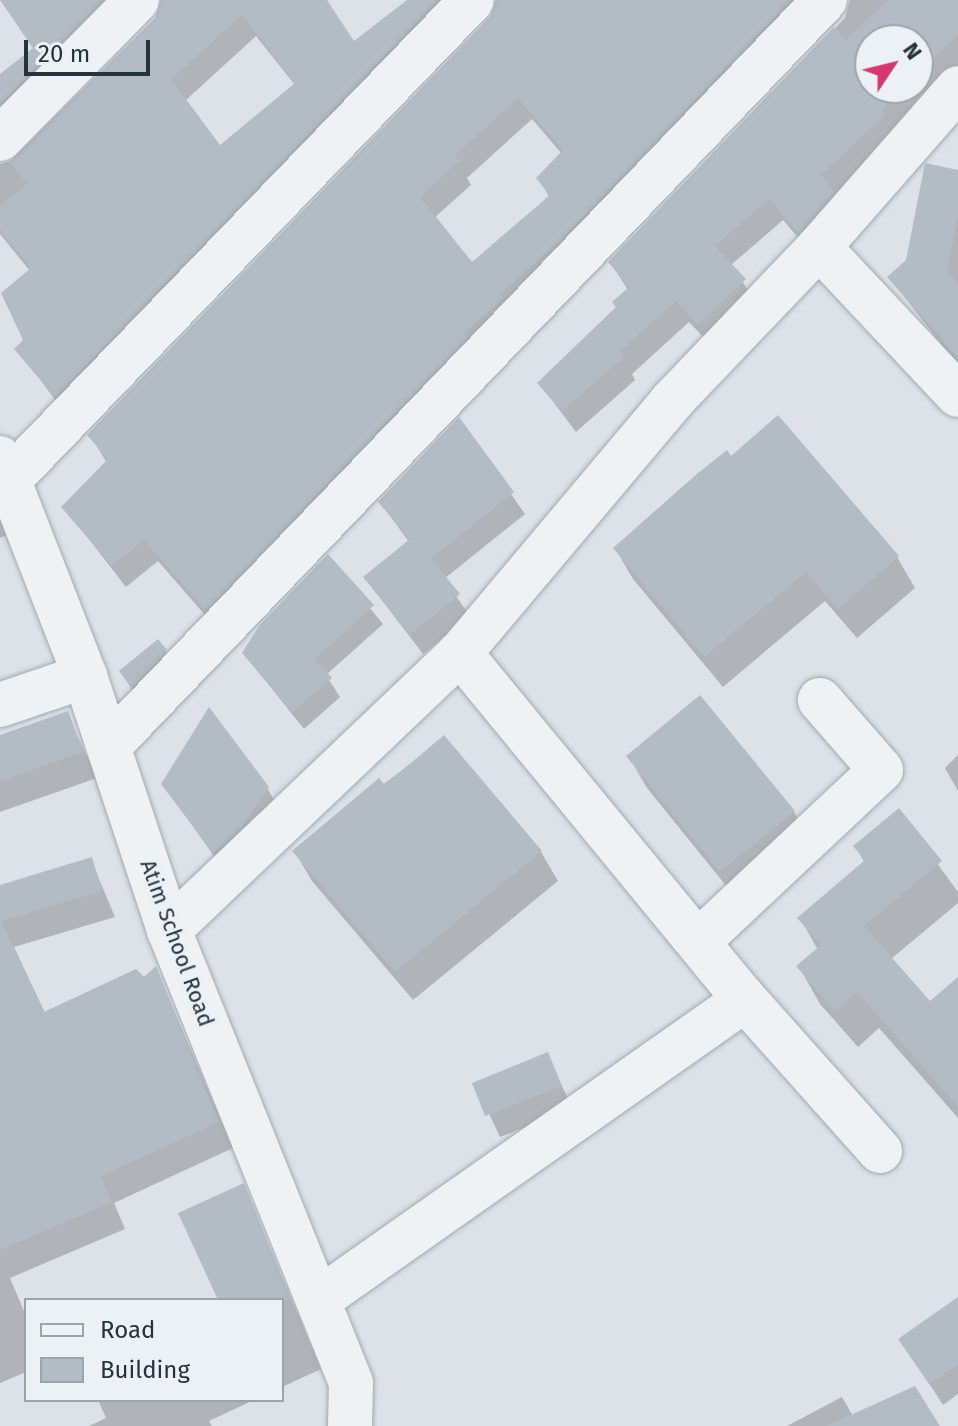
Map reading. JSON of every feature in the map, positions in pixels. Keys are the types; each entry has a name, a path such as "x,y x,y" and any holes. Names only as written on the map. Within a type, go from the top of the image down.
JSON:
{"street":[{"path":"0,139 137,0"},
{"path":"4,470 472,0"},
{"path":"109,746 825,0"},
{"path":"169,930 460,653 671,402 819,247 958,88"},
{"path":"819,247 958,395"},
{"name":"Atim School Road","path":"4,470 85,676 169,930 351,1383 350,1426"},
{"path":"460,653 700,940 741,995 880,1151"},
{"path":"0,705 85,676"},
{"path":"700,940 881,770 820,700"},
{"path":"318,1300 739,1004 741,995"}],"building":[{"path":"0,0 102,0 0,103 0,74 33,48"},
{"path":"161,0 327,0 354,41 407,0 437,0 55,397 14,349 23,340 1,293 31,268 0,230 0,206 27,184 10,161 155,18","holes":["242,15 295,83 220,145 171,79"]},
{"path":"496,0 790,0 556,244 500,294 503,298 464,333 467,337 205,610 144,540 112,566 61,507 108,459 87,435 490,17","holes":["518,98 563,150 536,178 550,195 472,262 420,197 459,161 454,156"]},
{"path":"888,0 958,0 958,35 934,57 934,24 863,24"},
{"path":"834,27 846,40 854,32 854,104 887,104 881,110 885,115 821,175 834,192 798,233 769,199 715,246 746,279 698,325 676,301 620,351 624,357 562,411 537,383 616,307 612,302 629,287 608,262"},
{"path":"925,163 958,170 958,213 947,272 958,285 958,358 887,277 906,260"},
{"path":"778,415 899,556 838,609 806,572 704,657 613,548 698,473 727,450 731,456"},
{"path":"459,417 514,492 431,559 460,594 410,635 363,577 410,539 378,502"},
{"path":"328,554 374,605 315,659 332,678 292,712 242,653 259,626"},
{"path":"158,639 167,650 131,687 119,671"},
{"path":"700,695 795,811 720,872 626,756"},
{"path":"209,707 269,787 242,826 213,853 161,784"},
{"path":"68,711 83,752 0,781 0,735"},
{"path":"444,735 542,851 395,972 292,851 379,778 385,785"},
{"path":"899,808 942,861 864,926 930,1001 958,977 958,1107 857,992 835,1011 796,966 821,945 797,918 865,860 853,846"},
{"path":"92,857 102,891 1,921 44,1012 136,969 144,977 156,966 219,1122 101,1176 112,1202 0,1250 0,885"},
{"path":"548,1052 562,1086 485,1116 472,1083"},
{"path":"244,1183 291,1300 217,1298 178,1213"},
{"path":"958,1297 958,1364 929,1384 898,1339"},
{"path":"915,1386 940,1426 826,1426"}]}
